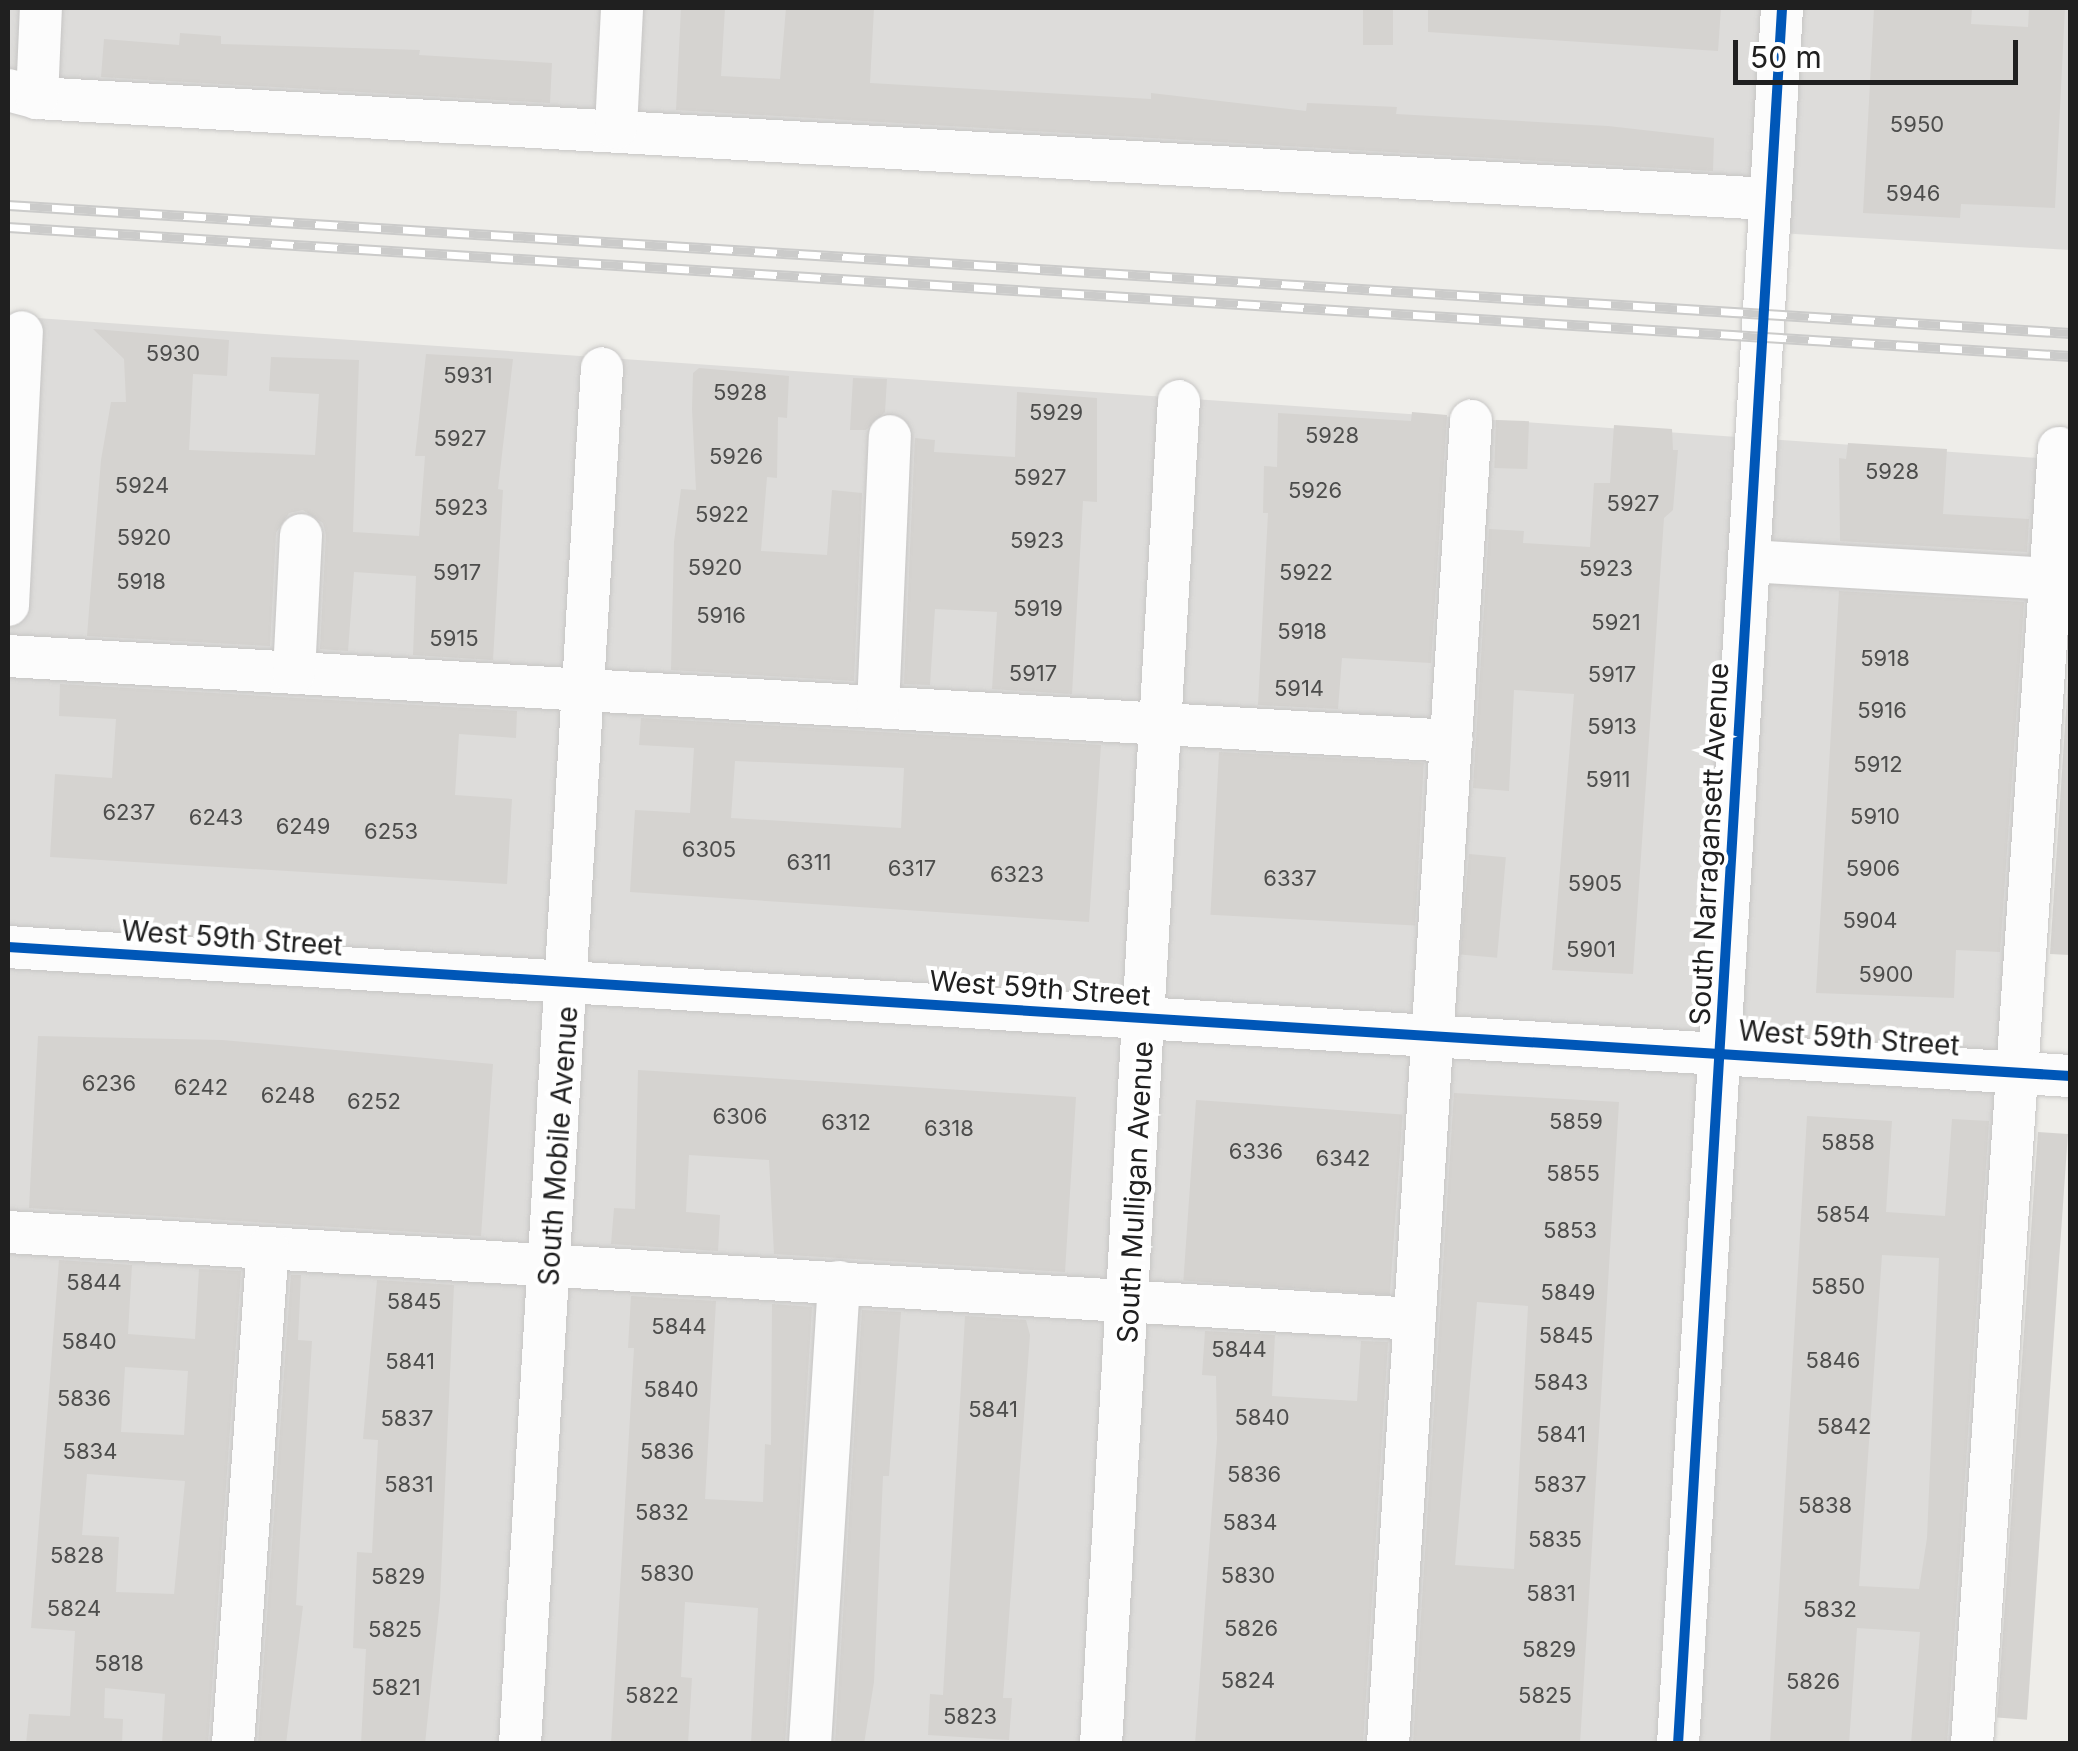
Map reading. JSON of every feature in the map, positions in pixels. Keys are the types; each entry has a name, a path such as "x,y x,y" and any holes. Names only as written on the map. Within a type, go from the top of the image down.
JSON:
{"street":[{"path":"41,8 22,94 1770,199"},
{"path":"616,128 622,8"},
{"name":"South Narragansett Avenue","path":"1678,1744 1782,8"},
{"path":"8,605 22,332"},
{"name":"South Mobile Avenue","path":"520,1744 602,368"},
{"name":"South Mulligan Avenue","path":"1102,1744 1180,401"},
{"path":"1388,1744 1471,422"},
{"path":"878,707 890,436"},
{"path":"1972,1744 2016,1072 2061,579 2059,448"},
{"path":"294,672 302,535"},
{"path":"1749,561 2061,579"},
{"path":"8,656 1452,741"},
{"name":"West 59th Street","path":"8,947 2070,1076"},
{"path":"8,1232 1414,1319"},
{"path":"233,1744 268,1248"},
{"path":"810,1744 839,1282"}],"shaded area":[{"path":"8,8 2070,8 2070,250 1761,232 1761,211 8,101"},
{"path":"8,316 2069,460 1979,1744 8,1744"}],"building":[{"path":"681,8 725,8 721,76 780,79 786,8 874,8 870,83 1151,99 1151,93 1306,111 1307,103 1397,107 1396,114 1608,126 1714,138 1713,171 676,110"},
{"path":"1363,8 1393,8 1393,45 1363,45"},
{"path":"1428,8 1721,8 1718,51 1428,32"},
{"path":"1874,8 1972,8 1971,24 2028,27 2029,8 2065,8 2055,208 1961,204 1960,218 1863,213"},
{"path":"180,33 221,36 221,44 420,50 419,55 552,63 550,103 101,77 104,39 179,45"},
{"path":"93,329 229,340 227,376 193,374 189,450 315,455 319,394 269,391 271,357 359,360 353,532 419,536 425,456 415,456 426,354 513,359 498,489 503,490 493,660 413,655 416,576 354,572 348,651 320,649 326,535 323,523 303,510 289,513 276,533 270,646 87,636 101,460 111,402 126,402 124,359"},
{"path":"699,368 789,376 787,418 778,417 777,478 767,477 761,551 827,555 832,490 862,493 854,681 671,670 674,542 681,489 696,490 692,409 693,373"},
{"path":"853,378 887,379 885,412 866,430 850,430"},
{"path":"1017,392 1097,398 1097,502 1083,501 1072,694 992,689 997,612 935,609 930,685 904,684 915,438 935,440 934,452 1015,457"},
{"path":"1412,412 1447,415 1431,663 1342,658 1338,709 1258,705 1268,513 1263,513 1264,466 1277,467 1278,413 1411,421"},
{"path":"1496,420 1529,421 1527,469 1494,468"},
{"path":"1614,425 1672,429 1673,450 1678,450 1673,510 1664,518 1633,974 1552,970 1574,694 1514,690 1509,791 1473,788 1489,529 1524,531 1523,543 1590,547 1594,483 1610,483"},
{"path":"1848,443 1947,449 1943,514 2029,519 2027,552 1840,541 1839,458 1846,459"},
{"path":"1839,591 2024,602 2000,952 1956,950 1954,998 1816,993"},
{"path":"2070,650 2070,955 2050,954"},
{"path":"60,684 517,711 516,738 459,734 455,795 512,799 507,884 50,857 55,774 112,778 116,719 59,716"},
{"path":"641,718 1101,745 1089,922 630,892 635,810 690,813 694,748 639,745","holes":["735,761 904,768 901,828 731,818"]},
{"path":"1219,752 1424,763 1415,926 1210,915"},
{"path":"1469,854 1506,857 1497,958 1460,955"},
{"path":"38,1036 222,1040 493,1064 481,1236 29,1208"},
{"path":"638,1070 1076,1097 1065,1272 774,1254 769,1160 689,1155 686,1212 720,1215 718,1251 611,1244 614,1208 635,1209"},
{"path":"1454,1093 1619,1102 1580,1744 1413,1744","holes":["1477,1302 1528,1306 1514,1569 1455,1565"]},
{"path":"1196,1100 1402,1114 1390,1295 1183,1281"},
{"path":"1807,1116 1892,1121 1886,1212 1945,1216 1952,1119 1989,1121 1947,1744 1911,1744 1920,1632 1857,1628 1849,1744 1770,1744","holes":["1882,1255 1939,1258 1927,1538 1919,1589 1859,1586"]},
{"path":"2038,1132 2068,1134 2027,1720 1997,1718"},
{"path":"59,1260 132,1265 128,1334 195,1339 199,1269 241,1271 208,1744 162,1744 165,1694 105,1688 104,1718 123,1719 122,1744 26,1744 29,1714 70,1716 75,1631 31,1628","holes":["125,1367 188,1371 184,1435 121,1432","87,1474 185,1481 174,1594 116,1592 119,1537 82,1535"]},
{"path":"291,1275 301,1275 298,1340 312,1341 296,1605 303,1606 286,1744 258,1744"},
{"path":"377,1280 454,1285 440,1600 425,1744 361,1744 366,1649 353,1648 357,1552 372,1553 378,1440 363,1439"},
{"path":"631,1296 716,1301 705,1499 763,1502 765,1444 771,1445 772,1304 812,1307 785,1744 751,1744 758,1608 685,1602 681,1677 692,1678 688,1744 611,1744 634,1348 628,1348"},
{"path":"862,1310 901,1312 889,1476 883,1476 874,1682 864,1744 835,1744"},
{"path":"965,1316 1026,1320 1030,1335 1003,1698 1012,1698 1009,1740 928,1735 930,1694 943,1695"},
{"path":"1205,1331 1275,1335 1272,1396 1357,1401 1361,1341 1388,1342 1363,1744 1195,1744 1217,1439 1216,1376 1202,1375"}],"railway":[{"path":"8,205 2070,333"},
{"path":"8,227 2070,356"}],"cycle path":[{"path":"1678,1744 1782,8"},
{"path":"8,947 2070,1076"}]}
